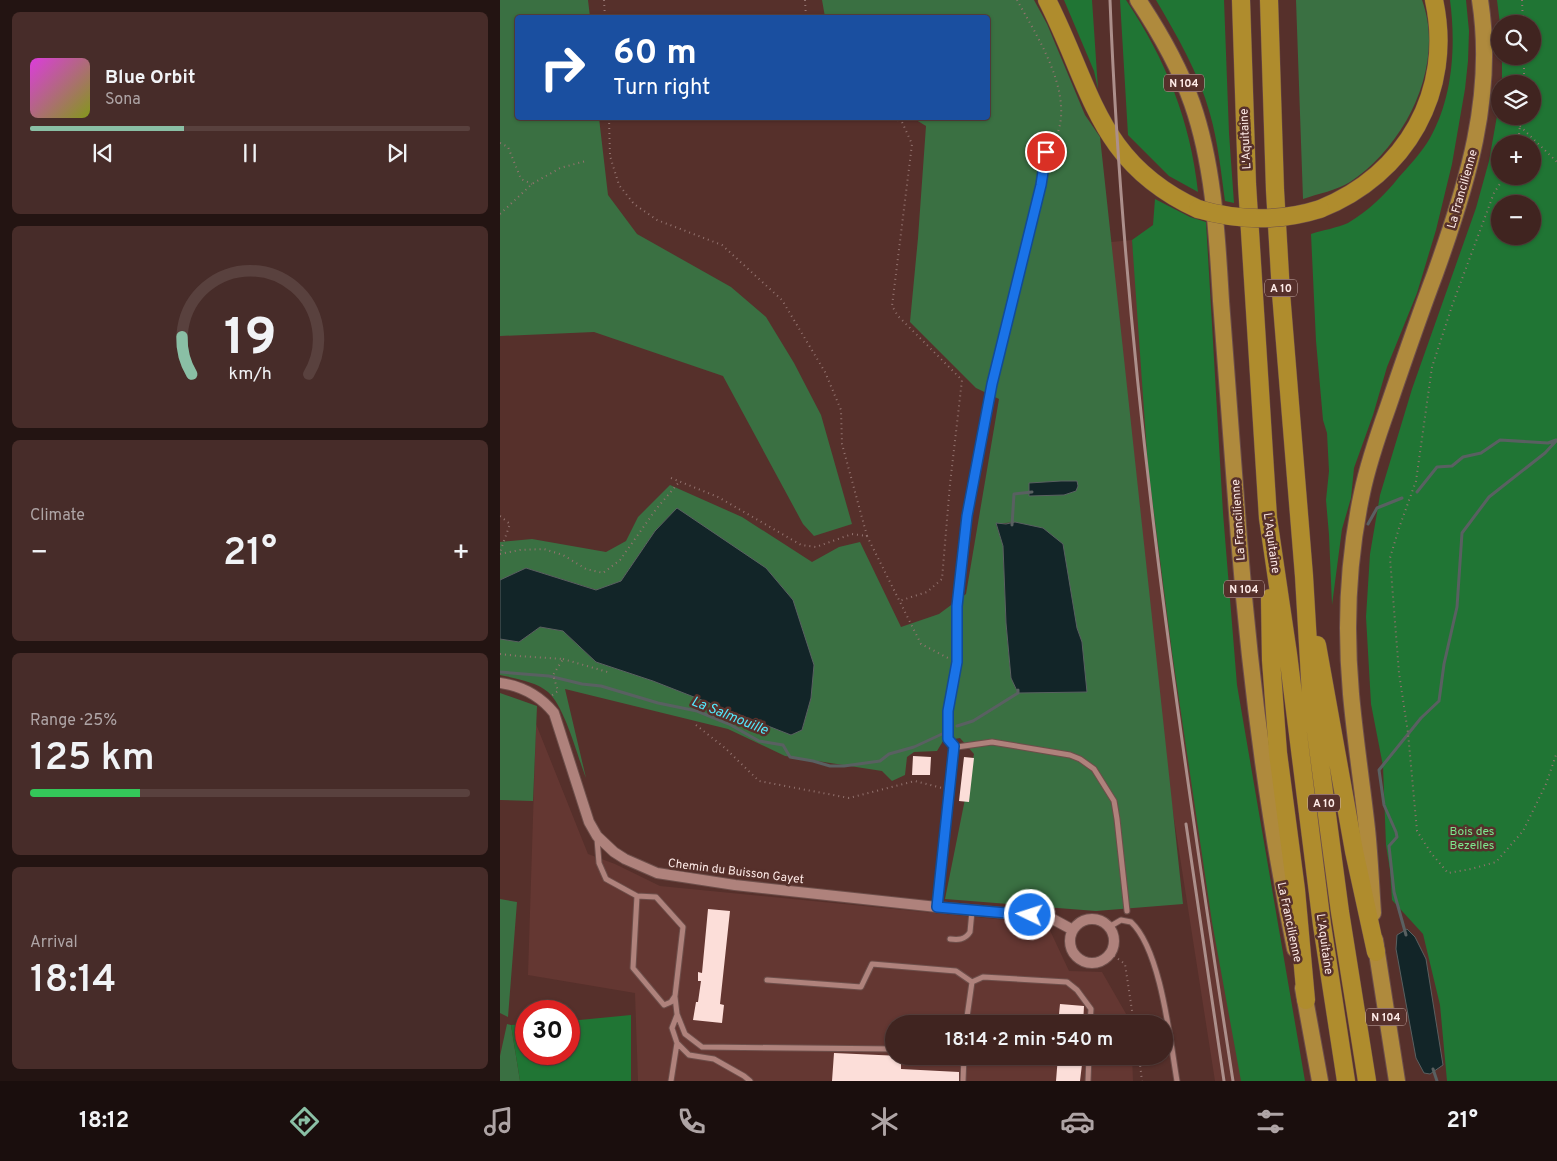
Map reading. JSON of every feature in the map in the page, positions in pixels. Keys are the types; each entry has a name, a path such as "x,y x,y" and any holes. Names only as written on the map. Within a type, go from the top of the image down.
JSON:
{"highway":[{"path":"1047,0 1093,106 1121,153 1160,188 1198,209 1232,217 1260,219 1298,215 1320,209 1352,194 1382,172 1403,148 1418,124 1428,102 1437,66 1439,32 1434,0"},
{"name":"La Francilienne","path":"1138,0 1166,46 1185,84 1198,124 1209,174 1218,248 1240,550 1255,713 1282,888 1306,1000 1320,1081"},
{"name":"L'Aquitaine","path":"1241,0 1247,184 1268,518 1288,654 1299,757 1322,926 1346,1081"},
{"name":"L'Aquitaine","path":"1270,0 1275,190 1280,274 1313,714 1340,912 1367,1081"},
{"name":"La Francilienne","path":"1397,1081 1376,952 1367,829 1349,672 1349,605 1353,548 1362,491 1374,450 1456,214 1474,152 1485,66 1485,44 1480,0"},
{"path":"1268,518 1274,701 1284,807 1296,890 1306,1000"},
{"path":"1304,576 1354,851 1376,952"}],"street":[{"name":"Chemin du Buisson Gayet","path":"500,683 514,685 527,690 545,702 554,713 589,822 597,836 625,859 657,874 735,885 972,911 1049,917 1073,930"},
{"path":"1091,919 1104,922 1109,927 1114,940 1110,953 1105,958 1098,962 1084,961 1073,951 1070,944 1073,930 1077,924 1091,919"}],"lane":[{"path":"1046,152 1041,185 992,384 967,516 957,606 957,662 948,711 948,739 954,746 960,747 992,742 1070,755 1080,759 1094,769 1114,801 1127,911"},
{"path":"937,907 954,746"},
{"path":"597,836 599,864 606,879 638,896 656,897 682,927 675,996 677,1014 685,1034 702,1047 885,1049"},
{"path":"638,896 633,968 664,1005 675,996"},
{"path":"950,939 959,940 969,935 972,911"},
{"path":"1109,927 1121,920 1131,922 1141,934 1153,959 1177,1081"},
{"path":"767,980 861,987 872,964 956,971 972,982"},
{"path":"972,982 983,977 1067,982 1077,990 1091,1009 1091,1015"},
{"path":"967,1015 972,982"},
{"path":"677,1014 672,1028 677,1043 689,1055 714,1059 750,1081"},
{"path":"671,1081 677,1043"},
{"path":"963,1081 964,1065"},
{"path":"1088,1081 1089,1065"}],"path":[{"path":"604,0 605,15"},
{"path":"805,0 806,15"},
{"path":"1017,0 1053,69 1060,94 1058,132 1046,152"},
{"path":"1522,0 1523,15"},
{"path":"609,120 610,156 619,184 634,204 657,220 722,245 782,300 825,372 841,410 842,444 867,536 921,644 957,662"},
{"path":"898,120 902,122 912,144 892,306 898,316 962,380 942,578 927,592 900,601"},
{"path":"1519,135 1520,126"},
{"path":"1520,126 1557,162"},
{"path":"500,143 508,147 521,179 532,184"},
{"path":"500,214 532,184 560,168 586,161"},
{"path":"1499,185 1494,193 1453,303 1432,367 1416,481 1390,558 1398,664 1408,733 1417,831 1431,853 1448,873 1471,870 1496,862 1523,831 1546,784 1557,752"},
{"path":"672,478 718,497 801,545 816,547 852,534 867,536"},
{"path":"500,516 510,524 500,553 544,549 563,555 586,569 603,573 620,560 657,508 680,481"},
{"path":"500,654 563,659 611,672"},
{"path":"545,702 558,691 553,675 563,659"},
{"path":"696,725 726,748 759,781 849,798 915,781 950,790"},
{"path":"1110,953 1125,964 1133,1015"},
{"path":"1139,1065 1142,1081"}],"shaded area":[{"path":"1132,240 1158,495 1242,1081 1215,1081 1147,646 1111,242"},
{"path":"536,724 588,854 615,864 660,886 1047,924 1069,971 1102,972 1127,1015 885,1015 885,1065 1132,1065 1133,1081 638,1081 635,993 528,975"}],"green space":[{"path":"500,0 588,0 590,15 515,15 515,120 599,120 608,195 637,234 731,287 766,317 794,363 821,415 852,524 814,536 803,524 723,376 594,332 500,336"},
{"path":"822,0 1034,0 1047,24 1085,115 1100,137 1183,904 1096,911 945,899 974,754 960,738 943,741 937,751 914,752 907,757 905,775 892,781 882,771 785,756 728,729 565,689 586,778 570,732 554,699 548,692 538,686 500,675 500,639 519,642 540,627 563,631 596,662 802,730 811,698 677,508 655,531 621,581 597,590 526,568 500,580 500,542 532,539 606,552 626,541 638,517 670,485 742,517 812,562 839,547 860,542 901,627 939,614 966,594 999,399 976,388 910,322 926,126 916,120 990,120 990,15 825,15","holes":["1015,522 1077,628 1082,642 1018,693 1011,678 1006,623 1003,546 996,524"]},
{"path":"1064,0 1092,0 1098,89 1094,71"},
{"path":"1120,0 1126,0 1153,45 1174,92 1189,140 1198,192 1169,176 1128,135"},
{"path":"1156,0 1224,0 1229,133 1234,203 1225,201 1215,135 1200,84 1194,69"},
{"path":"1296,0 1422,0 1428,25 1429,51 1424,77 1416,102 1388,148 1370,167 1345,185 1303,199"},
{"path":"1450,0 1466,0 1469,31 1465,89 1452,164 1436,230 1417,293 1387,367 1373,415 1354,468 1351,498 1342,529 1332,605 1326,500 1329,471 1327,433 1323,420 1316,341 1311,234 1348,223 1369,208 1412,163 1430,138 1444,105 1451,70 1453,35"},
{"name":"Bois des Bezelles","path":"1497,0 1557,0 1557,1081 1447,1081 1440,1005 1423,934 1392,900 1386,845 1383,766 1371,704 1366,617 1370,554 1380,495 1412,389 1476,208 1491,150 1491,185 1541,185 1541,135 1494,135 1495,125 1541,125 1541,75 1502,75 1502,65 1541,65 1541,15 1499,15"},
{"path":"1155,199 1190,217 1206,222 1223,513 1237,685 1305,1081 1241,1081 1212,922 1172,652 1148,467 1132,240 1153,225"},
{"path":"500,693 537,706 533,801 500,800"},
{"path":"500,899 517,902 508,1017 500,1013"},
{"path":"631,1015 631,1081 520,1081 517,1065 580,1065 580,1020"},
{"path":"507,1024 511,1025 515,1050 515,1065 517,1065 520,1081 500,1081 500,1056"},
{"path":"511,1025 515,1025 515,1050"}],"water":[{"path":"1077,481 1076,491 1064,495 1029,496 1029,483"},
{"path":"677,508 766,568 793,600 814,665 811,698 802,730 791,735 653,681 596,662 563,631 540,627 519,642 500,639 500,580 526,568 596,590 621,581 655,531"},
{"path":"1015,522 1043,528 1063,544 1077,628 1082,642 1087,692 1018,693 1011,678 1006,623 1003,546 996,523 1006,524"},
{"path":"1407,929 1415,937 1426,959 1443,1065 1430,1074 1424,1073 1416,1058 1396,949 1397,935"}],"building":[{"path":"913,756 931,757 930,775 912,775"},
{"path":"964,757 974,758 969,802 959,801"},
{"path":"708,909 730,911 720,1004 724,1005 722,1023 693,1020 701,981 698,981 698,972 702,973"},
{"path":"1060,1004 1084,1006 1084,1015 1059,1015"},
{"path":"834,1053 885,1055 885,1065 901,1065 901,1069 959,1072 959,1081 832,1081"},
{"path":"1057,1065 1082,1065 1080,1081 1056,1081"}],"waterway":[{"name":"La Salmouille","path":"1417,492 1437,467 1452,466 1463,457 1481,453 1500,440 1548,443 1556,440"},
{"path":"1406,935 1394,892 1389,846 1397,837 1384,805 1379,770 1421,718 1439,701 1444,664 1457,607 1462,533 1489,497 1545,453 1557,440"},
{"name":"La Salmouille","path":"1012,525 1014,494 1032,492"},
{"name":"La Salmouille","path":"1368,524 1377,508 1402,498"},
{"name":"La Salmouille","path":"500,672 549,676 582,684 601,686 658,703 697,711 729,724 759,741 783,745 790,757 830,766 880,761 889,754 914,747 942,734"},
{"name":"La Salmouille","path":"957,726 973,721 1018,693 1018,690"},
{"path":"1433,1069 1437,1081"}],"railway":[{"path":"1110,0 1127,272 1140,407 1173,677 1233,1081"},
{"path":"1186,824 1224,1081"}],"route":[{"path":"1030,915 937,907 954,746 948,739 948,711 957,662 957,606 967,516 992,384 1018,285 1041,185 1046,152"}]}
